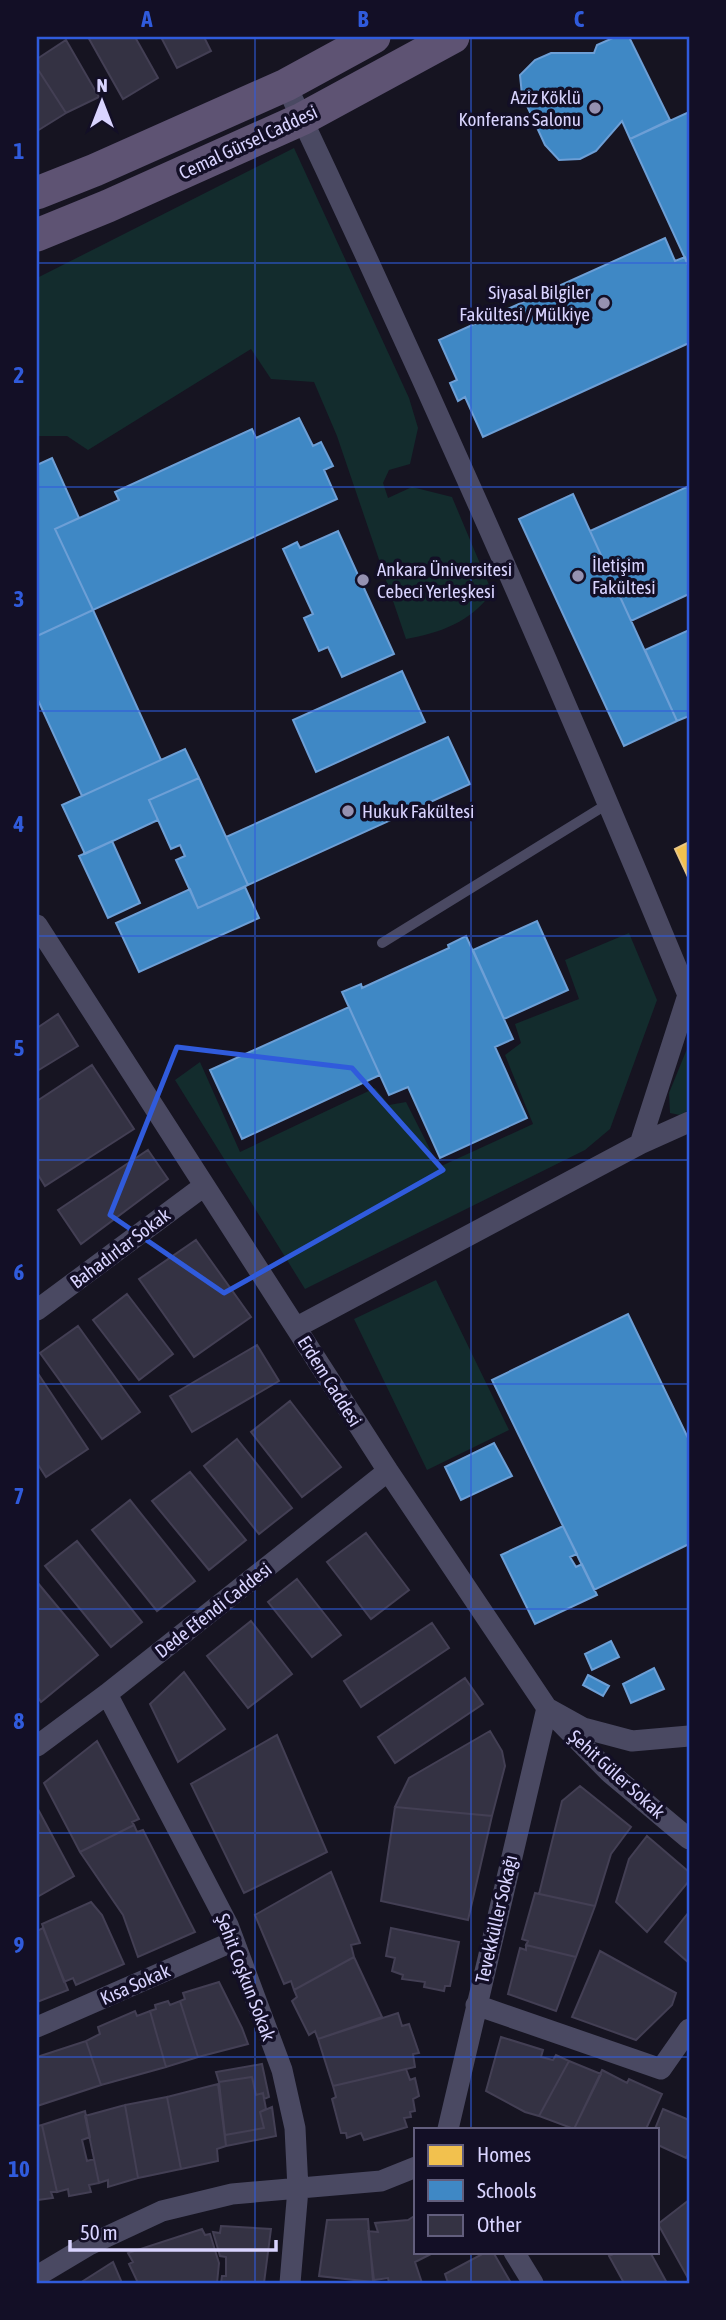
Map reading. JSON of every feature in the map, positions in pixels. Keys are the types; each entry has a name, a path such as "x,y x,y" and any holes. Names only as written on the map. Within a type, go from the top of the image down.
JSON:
{"main road":[{"name":"Cemal Gürsel Caddesi","path":"37,193 286,85 374,37"},
{"name":"Cemal Gürsel Caddesi","path":"37,235 302,119 453,37"}],"street":[{"path":"286,85 381,289 609,803 688,995 640,1144"},
{"name":"Erdem Caddesi","path":"38,928 388,1471 547,1708 583,1728 632,1741 689,1736"},
{"path":"297,1327 640,1144 689,1122"},
{"name":"Bahadırlar Sokak","path":"37,1310 204,1186"},
{"name":"Dede Efendi Caddesi","path":"37,1746 107,1694 388,1471"},
{"name":"Şehit Coşkun Sokak","path":"107,1694 228,1925 282,2070 295,2128 298,2189 290,2283"},
{"name":"Şehit Güler Sokak","path":"547,1708 610,1773 689,1839"},
{"name":"Tevekküller Sokağı","path":"447,2128 547,1708"},
{"name":"Kısa Sokak","path":"37,2027 234,1941"},
{"path":"476,2006 661,2069 689,2029"},
{"path":"37,2276 89,2245 162,2211 232,2194 381,2181 414,2168"},
{"path":"515,2254 533,2283"}],"lane":[{"path":"382,943 609,803"}],"highlighted area":[{"path":"177,1047 352,1068 443,1170 224,1293 110,1215"}],"green space":[{"path":"294,148 409,398 418,428 410,464 389,470 383,483 388,498 412,487 452,497 492,592 465,618 431,633 406,639 337,436 314,382 271,379 251,349 88,450 67,436 37,436 37,278"},
{"path":"629,933 657,1000 610,1129 585,1150 305,1289 175,1080 200,1062 240,1152 375,1088 389,1105 406,1102 439,1167 533,1124 505,1055 521,1043 515,1024 579,999 565,960"},
{"path":"689,1044 689,1110 680,1115 670,1113 669,1093"},
{"path":"436,1280 509,1430 427,1470 354,1319"}],"building: Homes":[{"path":"689,842 689,879 675,849"}],"building: Schools":[{"name":"Aziz Köklü Konferans Salonu","path":"615,37 629,37 670,120 630,139 622,121 596,151 580,159 559,160 545,145 522,95 520,75 535,60 551,53 594,53 597,45"},
{"path":"689,112 689,267 630,139"},
{"name":"Siyasal Bilgiler Fakültesi / Mülkiye","path":"665,238 675,261 685,257 689,267 689,343 483,437 465,397 458,401 450,383 457,380 439,340"},
{"path":"299,418 313,446 321,442 333,466 324,470 337,499 93,610 55,529 119,500 115,492 252,429 256,438"},
{"path":"52,458 79,518 55,529 93,610 37,636 37,465"},
{"path":"689,486 689,594 631,621 590,531"},
{"name":"İletişim Fakültesi","path":"573,494 677,721 624,746 519,519"},
{"path":"338,531 394,654 342,677 328,647 319,651 304,618 313,614 283,549 297,542 300,548"},
{"path":"93,610 161,760 82,796 37,698 37,636"},
{"path":"689,630 689,716 677,721 645,650"},
{"path":"402,671 425,722 316,772 293,720"},
{"name":"Hukuk Fakültesi","path":"448,737 470,784 248,885 226,837"},
{"path":"185,749 199,778 149,800 158,820 85,854 62,805"},
{"path":"199,778 248,885 198,908 176,860 185,856 180,845 171,849 149,800"},
{"path":"112,841 140,903 108,918 79,856"},
{"path":"245,887 259,918 139,972 116,923 190,889 198,908"},
{"path":"537,921 568,990 504,1019 473,950"},
{"path":"466,936 513,1039 495,1047 527,1118 440,1158 408,1087 389,1095 342,992 361,984 362,988 449,948 448,945"},
{"path":"349,1007 380,1075 242,1139 210,1070"},
{"path":"628,1314 689,1440 689,1544 594,1590 492,1380"},
{"path":"494,1443 512,1476 461,1500 445,1467"},
{"path":"563,1526 577,1554 570,1557 576,1567 582,1564 597,1595 535,1624 501,1555"},
{"path":"611,1641 619,1657 592,1670 585,1654"},
{"path":"654,1668 664,1689 631,1703 623,1684"},
{"path":"588,1675 609,1686 603,1696 583,1685"}],"building: Other":[{"path":"88,37 135,37 158,78 123,99"},
{"path":"161,37 204,37 211,51 177,68"},
{"path":"66,40 99,97 66,113 37,68 37,59"},
{"path":"37,68 66,113 37,131"},
{"path":"58,1014 78,1046 37,1071 37,1028"},
{"path":"92,1065 134,1129 45,1186 37,1173 37,1101"},
{"path":"148,1150 168,1179 81,1244 58,1210"},
{"path":"196,1240 251,1317 194,1357 139,1279"},
{"path":"127,1294 173,1354 139,1380 93,1320"},
{"path":"78,1326 140,1412 102,1439 40,1353"},
{"path":"257,1345 279,1381 192,1432 170,1396"},
{"path":"37,1372 88,1449 46,1477 37,1463"},
{"path":"290,1401 341,1467 302,1497 251,1432"},
{"path":"237,1439 292,1508 259,1534 204,1466"},
{"path":"190,1472 246,1540 209,1570 152,1501"},
{"path":"130,1500 195,1581 157,1611 92,1530"},
{"path":"366,1533 409,1590 371,1619 327,1562"},
{"path":"77,1541 142,1622 111,1647 45,1566"},
{"path":"297,1579 341,1635 312,1657 268,1602"},
{"path":"37,1582 98,1655 41,1702 37,1696"},
{"path":"251,1621 292,1674 248,1708 207,1656"},
{"path":"432,1623 449,1648 361,1707 344,1681"},
{"path":"184,1672 225,1729 178,1762 150,1704"},
{"path":"465,1678 483,1704 395,1763 378,1737"},
{"path":"490,1731 502,1751 505,1766 492,1816 395,1807 409,1778"},
{"path":"277,1735 327,1852 244,1893 191,1784"},
{"path":"97,1741 139,1819 132,1822 134,1825 80,1852 44,1783"},
{"path":"580,1786 631,1827 611,1854 595,1906 539,1894 562,1801"},
{"path":"395,1807 492,1816 468,1920 381,1901"},
{"path":"39,1811 74,1876 37,1897 37,1813"},
{"path":"134,1825 137,1832 143,1830 195,1932 138,1957 123,1915 80,1852"},
{"path":"647,1836 689,1872 689,1881 647,1932 616,1902 629,1859"},
{"path":"331,1872 360,1943 351,1945 354,1957 294,1990 291,1981 284,1984 255,1915"},
{"path":"535,1893 595,1906 576,1957 526,1945 528,1941 522,1939"},
{"path":"91,1902 102,1915 124,1964 76,1985 73,1978 64,1982 42,1924"},
{"path":"689,1912 689,1963 665,1942"},
{"path":"43,1928 68,1990 37,2002 37,1931"},
{"path":"391,1928 459,1942 450,1986 445,1986 444,1991 424,1987 425,1982 402,1979 403,1975 392,1971 395,1958 386,1956"},
{"path":"526,1945 576,1957 556,2011 508,1994 520,1948 526,1950"},
{"path":"600,1951 676,1993 672,2005 636,2040 572,2017"},
{"path":"354,1957 382,2017 318,2039 315,2031 309,2035 292,2001 297,1997 294,1990"},
{"path":"219,1982 248,2044 198,2057 180,2001 185,1999 183,1993"},
{"path":"168,2001 170,2005 180,2001 198,2057 166,2067 150,2011 156,2009 155,2005"},
{"path":"135,2011 137,2016 150,2011 166,2067 101,2085 86,2041 100,2034 98,2027"},
{"path":"398,2013 402,2026 409,2024 419,2053 413,2054 415,2067 333,2086 318,2039"},
{"path":"501,2037 543,2050 541,2057 553,2060 556,2055 569,2061 539,2116 525,2112 486,2091"},
{"path":"86,2041 101,2085 37,2106 37,2057"},
{"path":"569,2061 601,2074 574,2128 539,2116"},
{"path":"262,2064 269,2097 264,2099 263,2093 256,2095 252,2077 219,2082 216,2072"},
{"path":"406,2069 410,2080 415,2078 419,2096 413,2099 415,2111 410,2112 411,2117 404,2118 407,2127 364,2140 361,2133 347,2138 346,2133 341,2133 332,2099 336,2097 333,2086"},
{"path":"602,2070 627,2083 629,2079 662,2094 646,2128 574,2128"},
{"path":"252,2077 256,2095 263,2093 266,2109 260,2112 264,2128 225,2135 219,2082"},
{"path":"218,2084 226,2146 217,2149 218,2161 181,2169 167,2097"},
{"path":"167,2097 181,2169 138,2178 125,2105"},
{"path":"125,2105 138,2178 108,2187 108,2180 99,2183 85,2116"},
{"path":"272,2107 276,2136 226,2146 225,2135 264,2128 260,2112"},
{"path":"663,2109 689,2120 689,2152 686,2158 660,2146 660,2128 655,2128"},
{"path":"85,2111 90,2137 82,2140 87,2161 94,2159 99,2183 89,2185 91,2192 69,2196 68,2189 57,2192 42,2125"},
{"path":"42,2125 57,2192 51,2192 53,2198 37,2200 37,2126"},
{"path":"689,2200 689,2280 660,2228 660,2222"},
{"path":"414,2216 414,2254 431,2254 415,2262 422,2283 389,2283 388,2278 374,2280 368,2231 378,2232 375,2223 408,2220"},
{"path":"368,2219 373,2282 319,2276 327,2220"},
{"path":"221,2226 271,2229 264,2283 221,2283 222,2276 226,2276 226,2257 220,2256 213,2232 220,2233"},
{"path":"202,2229 205,2235 210,2234 219,2263 217,2283 138,2283 129,2264 133,2262 128,2253"},
{"path":"482,2254 494,2254 511,2283 448,2283 445,2274"},
{"path":"651,2254 667,2283 624,2283 609,2256"},
{"path":"113,2262 122,2283 80,2283"}],"place":[{"name":"Aziz Köklü Konferans Salonu","path":"595,108"},
{"name":"Siyasal Bilgiler Fakültesi / Mülkiye","path":"604,303"},
{"name":"İletişim Fakültesi","path":"578,576"},
{"name":"Ankara Üniversitesi Cebeci Yerleşkesi","path":"363,580"},
{"name":"Hukuk Fakültesi","path":"348,811"}]}
